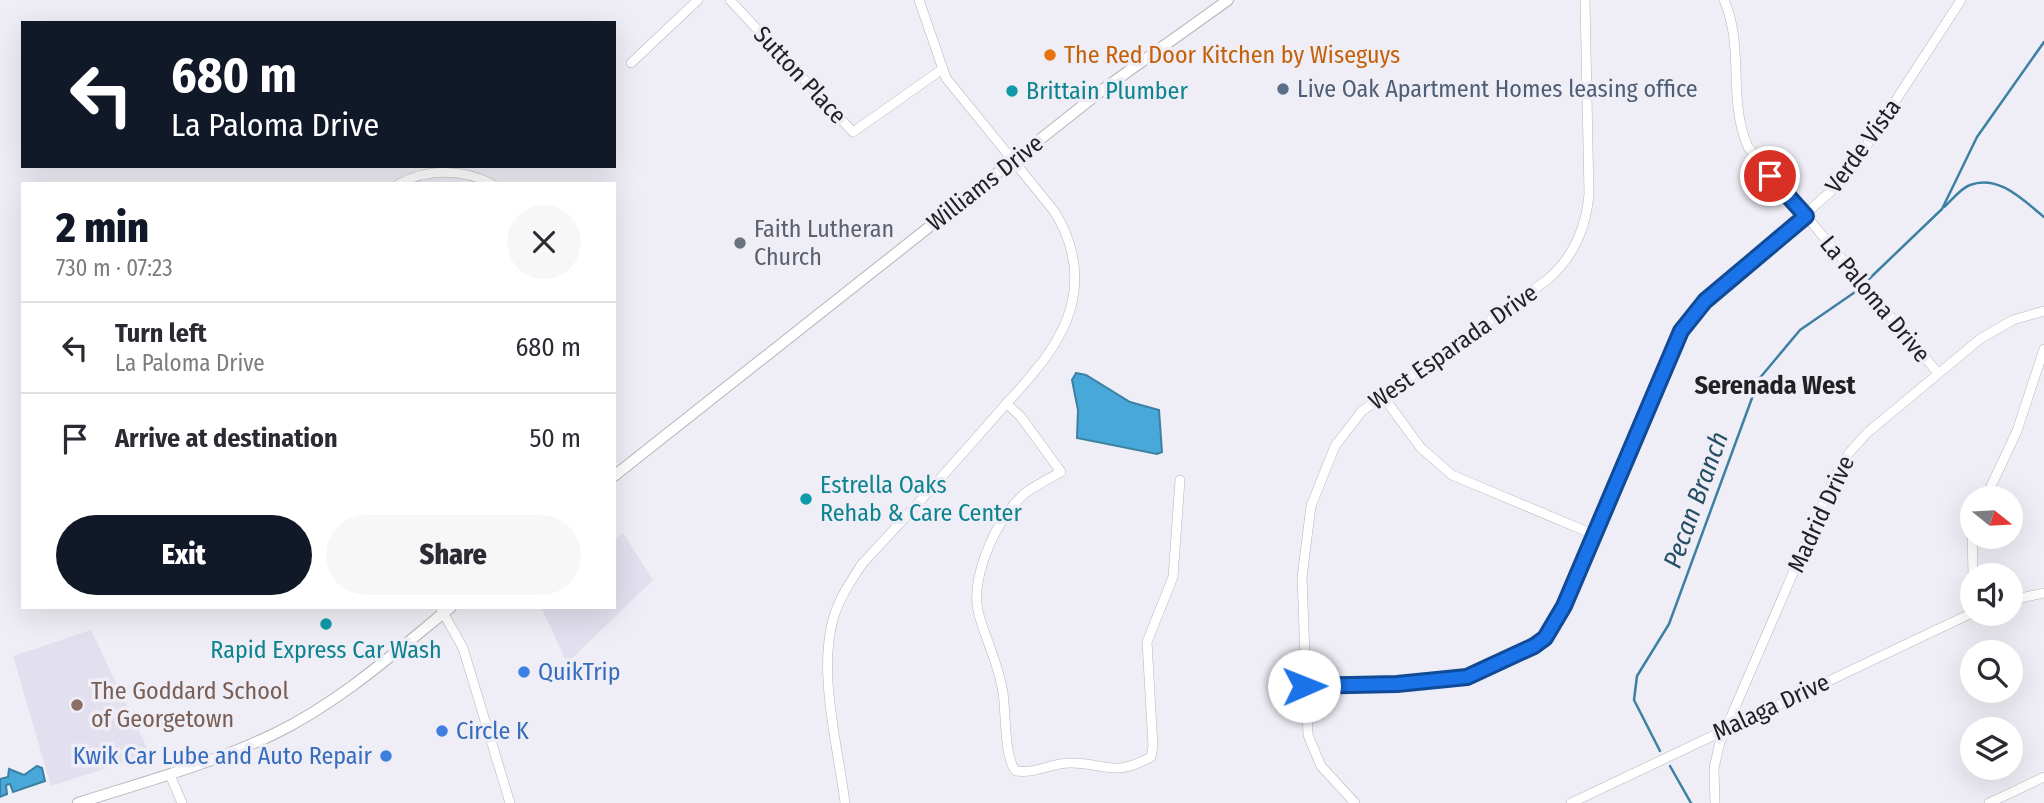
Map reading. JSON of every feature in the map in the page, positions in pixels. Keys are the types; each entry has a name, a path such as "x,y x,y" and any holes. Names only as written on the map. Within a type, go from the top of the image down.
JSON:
{"main road":[{"name":"Williams Drive","path":"616,474 1105,88 1228,0"},
{"path":"78,803 170,775 274,733 323,706 368,676 445,609"}],"street":[{"path":"631,62 698,0"},
{"name":"Sutton Place","path":"730,0 853,132 941,70"},
{"path":"845,803 827,666 828,641 840,601 862,564 1050,353 1062,333 1071,306 1075,277 1075,259 1068,233 1054,211 941,70 919,0"},
{"name":"West Esparada Drive","path":"1355,803 1315,756 1308,734 1304,686 1302,577 1308,518 1335,446 1354,419 1382,396 1547,280 1576,245 1586,220 1590,194 1585,0"},
{"name":"La Paloma Drive","path":"1724,0 1736,34 1735,95 1743,135 1755,158 1938,373"},
{"name":"Verde Vista","path":"1304,686 1453,680 1479,673 1521,654 1545,638 1595,535 1681,331 1705,301 1831,194 1856,164 1961,0"},
{"path":"403,182 426,170 471,171 489,182"},
{"name":"Madrid Drive","path":"1715,803 1714,768 1727,728 1841,464 1867,433 1990,332 2013,320 2044,311"},
{"path":"1991,486 2017,431 2044,349"},
{"path":"1382,396 1421,449 1452,475 1595,535"},
{"path":"1006,403 1021,417 1060,472 1028,491 1015,503 998,528 980,572 978,610 1000,676 1009,757 1016,771 1040,770 1053,765 1072,763 1125,769 1150,757 1153,746 1147,642 1173,577 1181,502 1180,480"},
{"path":"2023,597 2044,593"},
{"path":"445,609 463,648 510,803"},
{"name":"Malaga Drive","path":"1570,803 1960,619"},
{"path":"170,775 182,803"},
{"path":"1989,803 2044,777"}],"shaded area":[{"path":"623,533 653,580 567,663 542,609 616,609 616,538"},
{"name":"The Goddard School of Georgetown","path":"91,630 150,754 51,786 13,656"}],"water":[{"path":"1076,373 1086,375 1130,402 1159,410 1162,452 1157,454 1077,438 1078,410 1072,380"},
{"path":"37,766 42,768 45,781 13,792 10,784 6,785 7,794 0,797 0,779 8,777 9,769 24,775"}],"waterway":[{"name":"Pecan Branch","path":"1869,279 1942,209 1977,137 2044,42"},
{"path":"1944,207 1970,185 1991,183 2010,191 2044,217"},
{"name":"Pecan Branch","path":"1660,751 1634,700 1637,676 1669,624 1759,379 1800,330 1858,290"},
{"name":"Pecan Branch","path":"1670,766 1691,803"}],"place":[{"name":"The Red Door Kitchen by Wiseguys","path":"1050,55"},
{"name":"Live Oak Apartment Homes leasing office","path":"1283,89"},
{"name":"Brittain Plumber","path":"1012,91"},
{"name":"Faith Lutheran Church","path":"740,243"},
{"name":"Estrella Oaks Rehab & Care Center","path":"806,499"},
{"name":"Rapid Express Car Wash","path":"326,624"},
{"name":"QuikTrip","path":"524,672"},
{"name":"The Goddard School of Georgetown","path":"77,705"},
{"name":"Circle K","path":"442,731"},
{"name":"Kwik Car Lube and Auto Repair","path":"386,756"}],"district":[{"name":"Serenada West","path":"1775,385"}],"route":[{"path":"1304,686 1453,680 1491,668 1521,654 1545,638 1564,606 1681,331 1705,301 1806,216 1770,176"}]}
